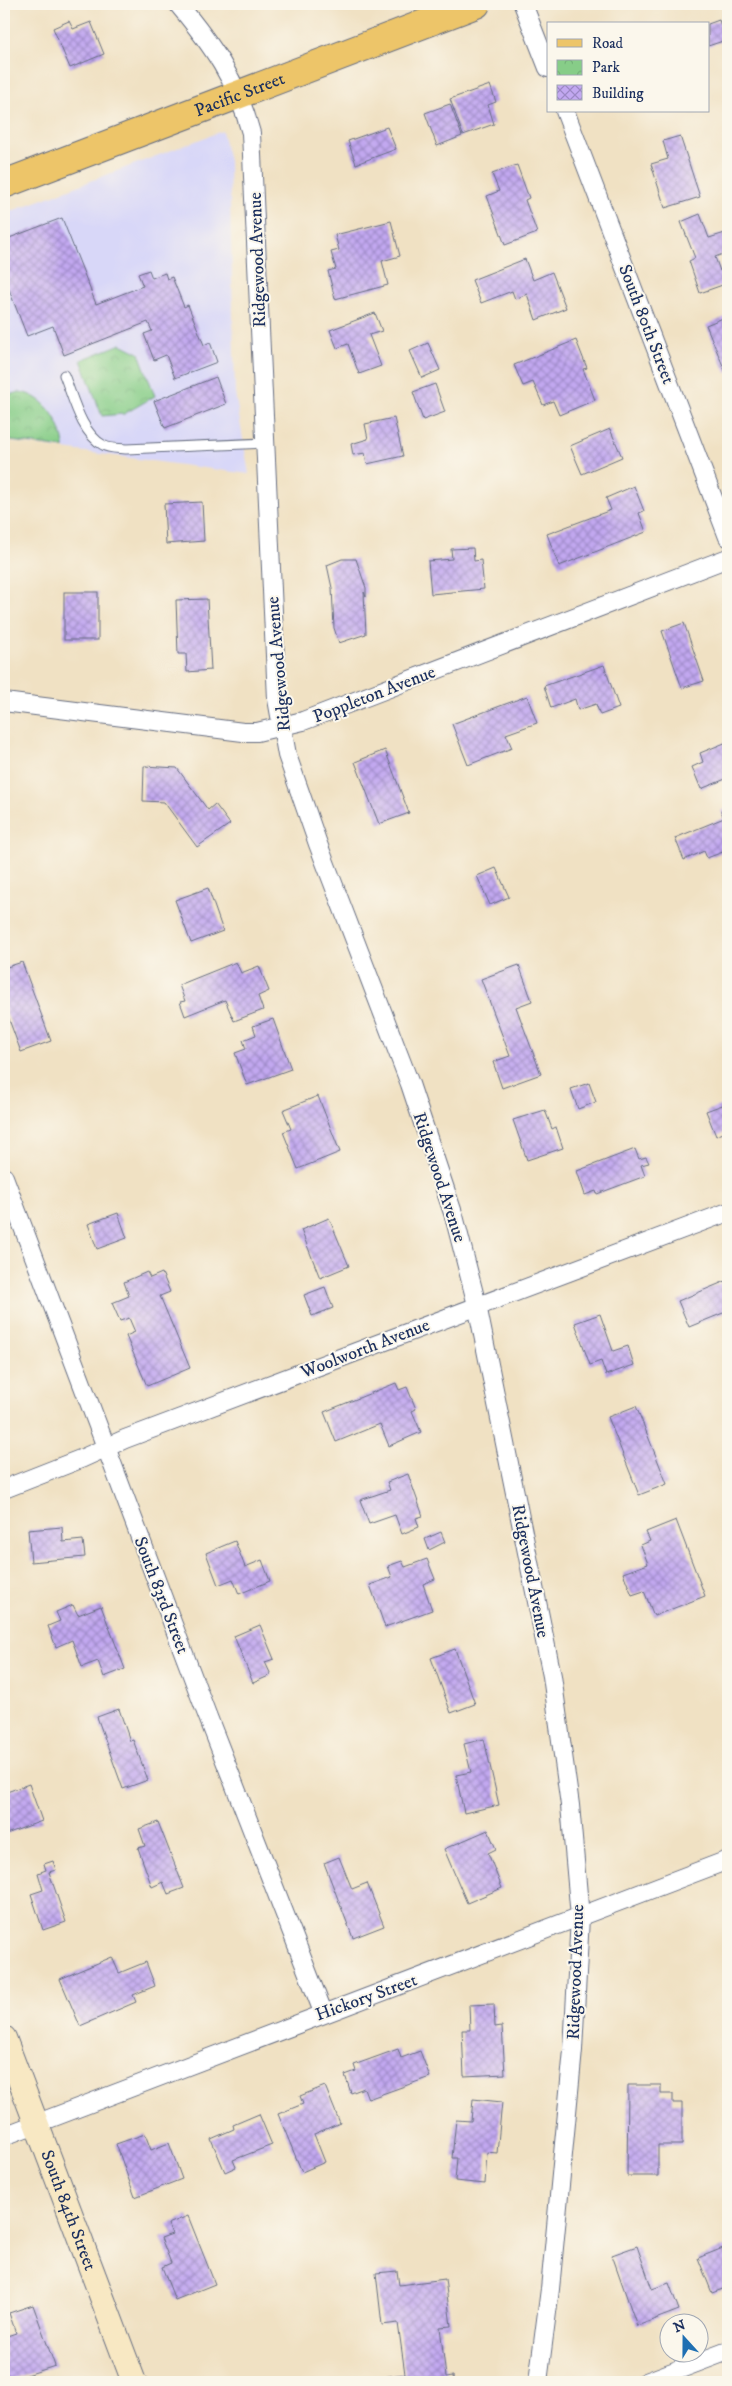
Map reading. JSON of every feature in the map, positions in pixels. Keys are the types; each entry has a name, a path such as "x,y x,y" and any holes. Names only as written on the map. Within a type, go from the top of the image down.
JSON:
{"main road":[{"name":"Pacific Street","path":"4,184 476,4"},
{"name":"South 84th Street","path":"4,2038 134,2382"}],"street":[{"name":"Ridgewood Avenue","path":"178,4 218,54 238,94 251,133 254,162 277,699 287,755 318,844 410,1084 454,1216 477,1306 552,1676 570,1805 580,1917 573,2050 550,2289 538,2382"},
{"path":"523,4 547,65"},
{"name":"South 80th Street","path":"565,112 728,537"},
{"name":"Poppleton Avenue","path":"4,702 243,732 257,732 303,721 728,558"},
{"name":"South 83rd Street","path":"4,1177 323,2012"},
{"name":"Woolworth Avenue","path":"4,1489 107,1447 728,1212"},
{"name":"Hickory Street","path":"4,2136 323,2012 728,1860"},
{"path":"646,2382 728,2351"}],"lane":[{"path":"64,375 85,426 93,438 104,446 126,450 265,443"}],"shaded area":[{"path":"222,131 229,161 235,393 249,474 4,441 4,214"}],"green space":[{"path":"121,344 139,353 155,396 124,414 102,416 81,360"},
{"path":"20,392 38,399 51,412 60,430 64,448 4,440 4,396"}],"building":[{"path":"719,20 726,40 710,45 710,23"},
{"path":"69,21 73,29 91,22 104,54 70,68 53,28"},
{"path":"490,85 496,102 488,105 494,124 463,135 450,99"},
{"path":"450,104 462,136 437,146 425,113"},
{"path":"387,127 396,149 356,164 348,141"},
{"path":"680,136 700,197 665,208 651,164 668,159 663,141"},
{"path":"517,165 529,198 525,200 537,233 505,245 487,196 499,191 492,174"},
{"path":"700,214 709,238 725,233 728,240 728,252 715,257 720,271 726,269 728,283 700,293 689,261 695,258 681,222"},
{"path":"62,218 96,304 143,286 138,274 149,270 152,278 165,273 167,279 172,277 184,307 188,305 204,345 210,342 217,362 175,378 166,355 154,360 144,334 152,331 148,322 64,355 53,326 27,336 4,277 4,240"},
{"path":"391,221 400,256 382,261 388,285 335,299 328,271 336,269 331,252 339,250 335,235"},
{"path":"525,259 533,280 552,272 566,308 536,320 527,294 515,299 512,291 481,303 472,280"},
{"path":"375,313 382,331 369,335 381,366 359,374 348,344 337,348 330,330"},
{"path":"728,316 728,372 726,373 706,325"},
{"path":"576,340 587,368 583,369 595,400 559,415 553,401 543,405 533,382 523,386 514,365"},
{"path":"428,343 440,370 422,378 410,351"},
{"path":"216,377 226,404 165,428 154,401"},
{"path":"435,384 445,412 423,420 413,392"},
{"path":"394,418 403,456 367,464 365,453 353,455 351,444 368,439 365,424"},
{"path":"610,429 622,457 582,474 570,446"},
{"path":"634,486 644,511 639,513 646,532 559,566 547,534 611,510 606,498"},
{"path":"202,502 204,541 166,544 164,504"},
{"path":"473,548 474,561 481,560 484,589 431,594 428,561 452,559 451,549"},
{"path":"342,559 356,559 366,588 366,597 364,592 366,634 339,643 334,628 332,588 327,565"},
{"path":"64,592 98,592 98,640 64,640"},
{"path":"207,599 211,670 187,672 186,654 178,654 176,600"},
{"path":"684,623 704,681 682,688 662,631"},
{"path":"604,665 619,708 600,715 596,704 578,710 575,699 551,708 544,686"},
{"path":"527,696 537,723 506,734 512,748 468,765 452,724"},
{"path":"727,742 728,778 701,789 692,767 703,762 700,753"},
{"path":"385,750 409,813 379,824 355,762"},
{"path":"144,766 177,768 208,810 215,804 230,824 197,847 164,802 143,801"},
{"path":"728,808 728,850 707,858 704,851 684,860 675,838 724,818 721,811"},
{"path":"496,868 509,897 490,905 477,876"},
{"path":"208,888 223,931 191,943 175,900"},
{"path":"22,962 51,1041 21,1052 4,1006 4,968"},
{"path":"236,962 241,973 259,966 269,991 258,996 263,1010 234,1021 225,1000 185,1016 180,1002 185,1001 179,985"},
{"path":"519,965 532,1001 516,1007 541,1074 502,1088 493,1062 510,1056 481,979"},
{"path":"273,1019 291,1069 247,1085 235,1053 246,1049 243,1040 256,1035 253,1026"},
{"path":"589,1083 596,1102 578,1109 571,1089"},
{"path":"318,1096 340,1152 298,1169 283,1132 291,1129 283,1110"},
{"path":"728,1103 728,1131 716,1136 706,1111"},
{"path":"545,1110 552,1129 556,1127 563,1148 527,1160 513,1120"},
{"path":"635,1149 639,1159 646,1157 649,1163 641,1165 645,1176 597,1194 596,1191 585,1195 577,1171"},
{"path":"118,1213 127,1238 97,1249 88,1224"},
{"path":"329,1218 349,1266 320,1278 301,1230"},
{"path":"147,1272 150,1278 162,1273 170,1292 160,1296 190,1368 147,1386 126,1336 135,1332 129,1318 120,1321 112,1303 129,1296 124,1282"},
{"path":"728,1280 728,1311 689,1327 678,1301"},
{"path":"325,1287 333,1308 312,1316 304,1295"},
{"path":"600,1314 613,1351 628,1346 634,1365 606,1375 601,1361 590,1365 575,1323"},
{"path":"396,1383 399,1390 407,1387 416,1409 412,1411 421,1432 389,1446 380,1424 336,1442 324,1412"},
{"path":"636,1406 667,1484 639,1495 608,1417"},
{"path":"408,1474 423,1516 416,1518 419,1527 402,1534 395,1515 369,1524 360,1500 390,1490 387,1482"},
{"path":"676,1520 705,1596 654,1616 644,1591 632,1595 623,1573 648,1564 641,1545 650,1541 646,1532"},
{"path":"62,1527 63,1542 83,1540 85,1557 31,1562 28,1530"},
{"path":"441,1532 445,1542 429,1550 425,1539"},
{"path":"235,1541 245,1567 262,1560 270,1581 239,1594 233,1579 218,1585 206,1553"},
{"path":"427,1559 435,1579 423,1584 432,1610 385,1627 370,1585 392,1577 388,1566 402,1561 405,1567"},
{"path":"73,1605 78,1615 101,1606 125,1669 104,1677 98,1661 82,1667 72,1640 56,1647 48,1626 60,1621 56,1612"},
{"path":"260,1625 274,1659 265,1662 271,1675 253,1683 234,1636"},
{"path":"455,1649 475,1704 451,1713 431,1658"},
{"path":"119,1709 130,1741 133,1740 148,1780 123,1789 97,1717"},
{"path":"484,1739 499,1805 464,1813 456,1775 471,1772 464,1744"},
{"path":"29,1784 42,1821 6,1834 4,1793"},
{"path":"158,1822 184,1888 168,1894 163,1882 152,1887 138,1848 145,1846 139,1829"},
{"path":"488,1830 496,1849 488,1853 502,1888 467,1903 444,1849"},
{"path":"339,1857 352,1889 367,1883 384,1926 353,1938 324,1863"},
{"path":"53,1861 56,1870 49,1872 66,1922 43,1930 31,1894 43,1890 38,1873 46,1870 44,1864"},
{"path":"112,1957 119,1973 146,1962 155,1986 133,1995 136,2002 80,2026 60,1979"},
{"path":"494,2004 495,2027 502,2026 505,2074 464,2076 462,2030 470,2030 469,2005"},
{"path":"398,2049 401,2058 420,2051 430,2077 368,2099 364,2088 351,2093 345,2075 356,2071 354,2065"},
{"path":"628,2085 661,2085 661,2094 673,2094 673,2103 682,2103 682,2145 658,2145 658,2176 627,2176"},
{"path":"325,2086 340,2123 314,2134 325,2162 302,2172 278,2114 303,2104 300,2096"},
{"path":"473,2099 502,2102 497,2153 487,2152 485,2184 455,2181 457,2158 452,2158 456,2120 471,2121"},
{"path":"259,2114 272,2145 233,2160 236,2167 225,2172 211,2139 234,2129 233,2125"},
{"path":"145,2134 151,2150 169,2143 182,2179 135,2197 116,2144"},
{"path":"188,2216 215,2284 175,2300 162,2267 171,2263 161,2238 172,2234 168,2224"},
{"path":"637,2246 652,2289 669,2283 679,2310 668,2314 660,2314 660,2317 637,2326 612,2255"},
{"path":"728,2246 728,2287 712,2293 698,2258"},
{"path":"397,2271 399,2285 445,2279 451,2326 440,2327 446,2377 453,2376 454,2382 376,2382 375,2378 405,2374 398,2323 382,2325 376,2273"},
{"path":"33,2305 55,2366 5,2382 4,2337 16,2333 9,2313"}]}
